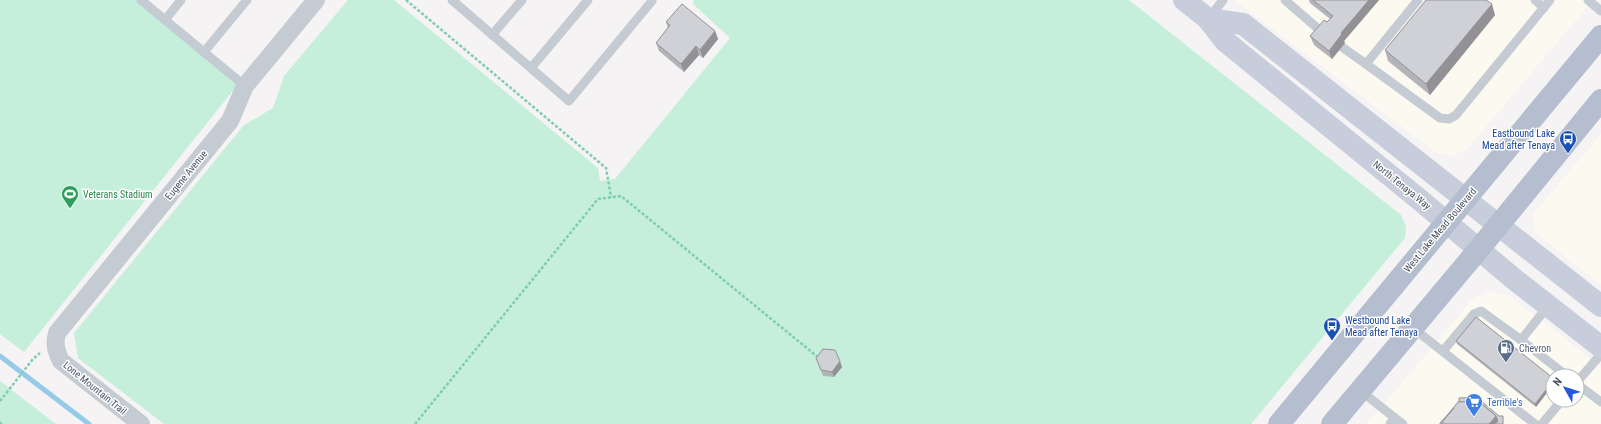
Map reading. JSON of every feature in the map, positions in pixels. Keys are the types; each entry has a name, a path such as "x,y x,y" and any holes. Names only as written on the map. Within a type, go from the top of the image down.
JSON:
{"main road":[{"name":"North Tenaya Way","path":"1184,0 1208,19 1225,41 1548,306 1601,347"},
{"path":"1208,19 1243,24 1601,306"},
{"name":"West Lake Mead Boulevard","path":"1279,424 1601,36"},
{"path":"1332,424 1414,328 1601,100"}],"street":[{"name":"Eugene Avenue","path":"56,348 55,341 57,333 65,322 230,121 245,86 316,0"},
{"name":"Lone Mountain Trail","path":"56,348 61,361 141,424"}],"lane":[{"path":"141,0 245,86"},
{"path":"165,20 181,0"},
{"path":"204,52 247,0"},
{"path":"492,35 522,0"},
{"path":"531,68 588,0"},
{"path":"455,1 569,101 652,0"},
{"path":"1208,19 1223,0"},
{"path":"1285,0 1323,33"},
{"path":"1366,64 1418,0"},
{"path":"1535,0 1544,8"},
{"path":"1342,47 1440,118 1449,119 1456,115 1550,0"},
{"path":"1588,0 1601,11"},
{"path":"1521,340 1548,306"},
{"path":"1443,351 1474,314 1481,311 1557,368"},
{"path":"1414,328 1535,424"},
{"path":"1585,373 1601,354"},
{"path":"1585,389 1601,402"},
{"path":"1361,391 1392,421 1403,424"},
{"path":"1542,424 1555,408"}],"path":[{"path":"406,0 606,168 611,197"},
{"path":"415,424 598,200 611,197 622,196 821,360"},
{"path":"0,401 33,358"}],"shaded area":[{"path":"1234,0 1593,0 1466,150 1451,156 1437,153"},
{"path":"1601,134 1601,285 1534,232 1533,214"},
{"path":"1488,291 1511,297 1601,367 1601,424 1367,424 1471,301"}],"green space":[{"name":"Veterans Stadium","path":"0,0 136,0 239,83 24,352 0,334"},
{"path":"348,0 394,0 598,168 600,181 615,179 730,38 693,4 694,0 1129,0 1401,215 1406,226 1405,238 1251,424 164,424 78,358 74,333 244,125 273,108 284,76"},
{"path":"0,381 56,424 0,424"}],"building":[{"path":"1313,0 1369,0 1341,33 1342,34 1329,51 1310,36 1324,20 1327,22 1333,16"},
{"path":"1426,0 1486,0 1492,4 1426,84 1385,50"},
{"path":"682,4 715,31 700,50 696,46 681,64 656,43 670,25 666,22"},
{"path":"1476,317 1545,372 1545,391 1535,404 1456,341"},
{"path":"823,349 835,350 840,361 832,372 821,370 816,358"},
{"path":"1480,397 1480,400 1499,416 1503,416 1503,424 1495,424 1498,421 1496,416 1478,401 1459,402 1459,398"},
{"path":"1478,401 1496,416 1489,424 1445,424 1442,422 1458,402"},
{"path":"1454,408 1442,422 1443,424 1440,424 1440,423"}],"waterway":[{"path":"0,356 89,424"}],"place":[{"name":"Eastbound Lake Mead after Tenaya","path":"1568,154"},
{"name":"Veterans Stadium","path":"70,209"},
{"name":"Westbound Lake Mead after Tenaya","path":"1332,341"},
{"name":"Chevron","path":"1506,363"},
{"name":"Terrible's","path":"1474,417"}]}
